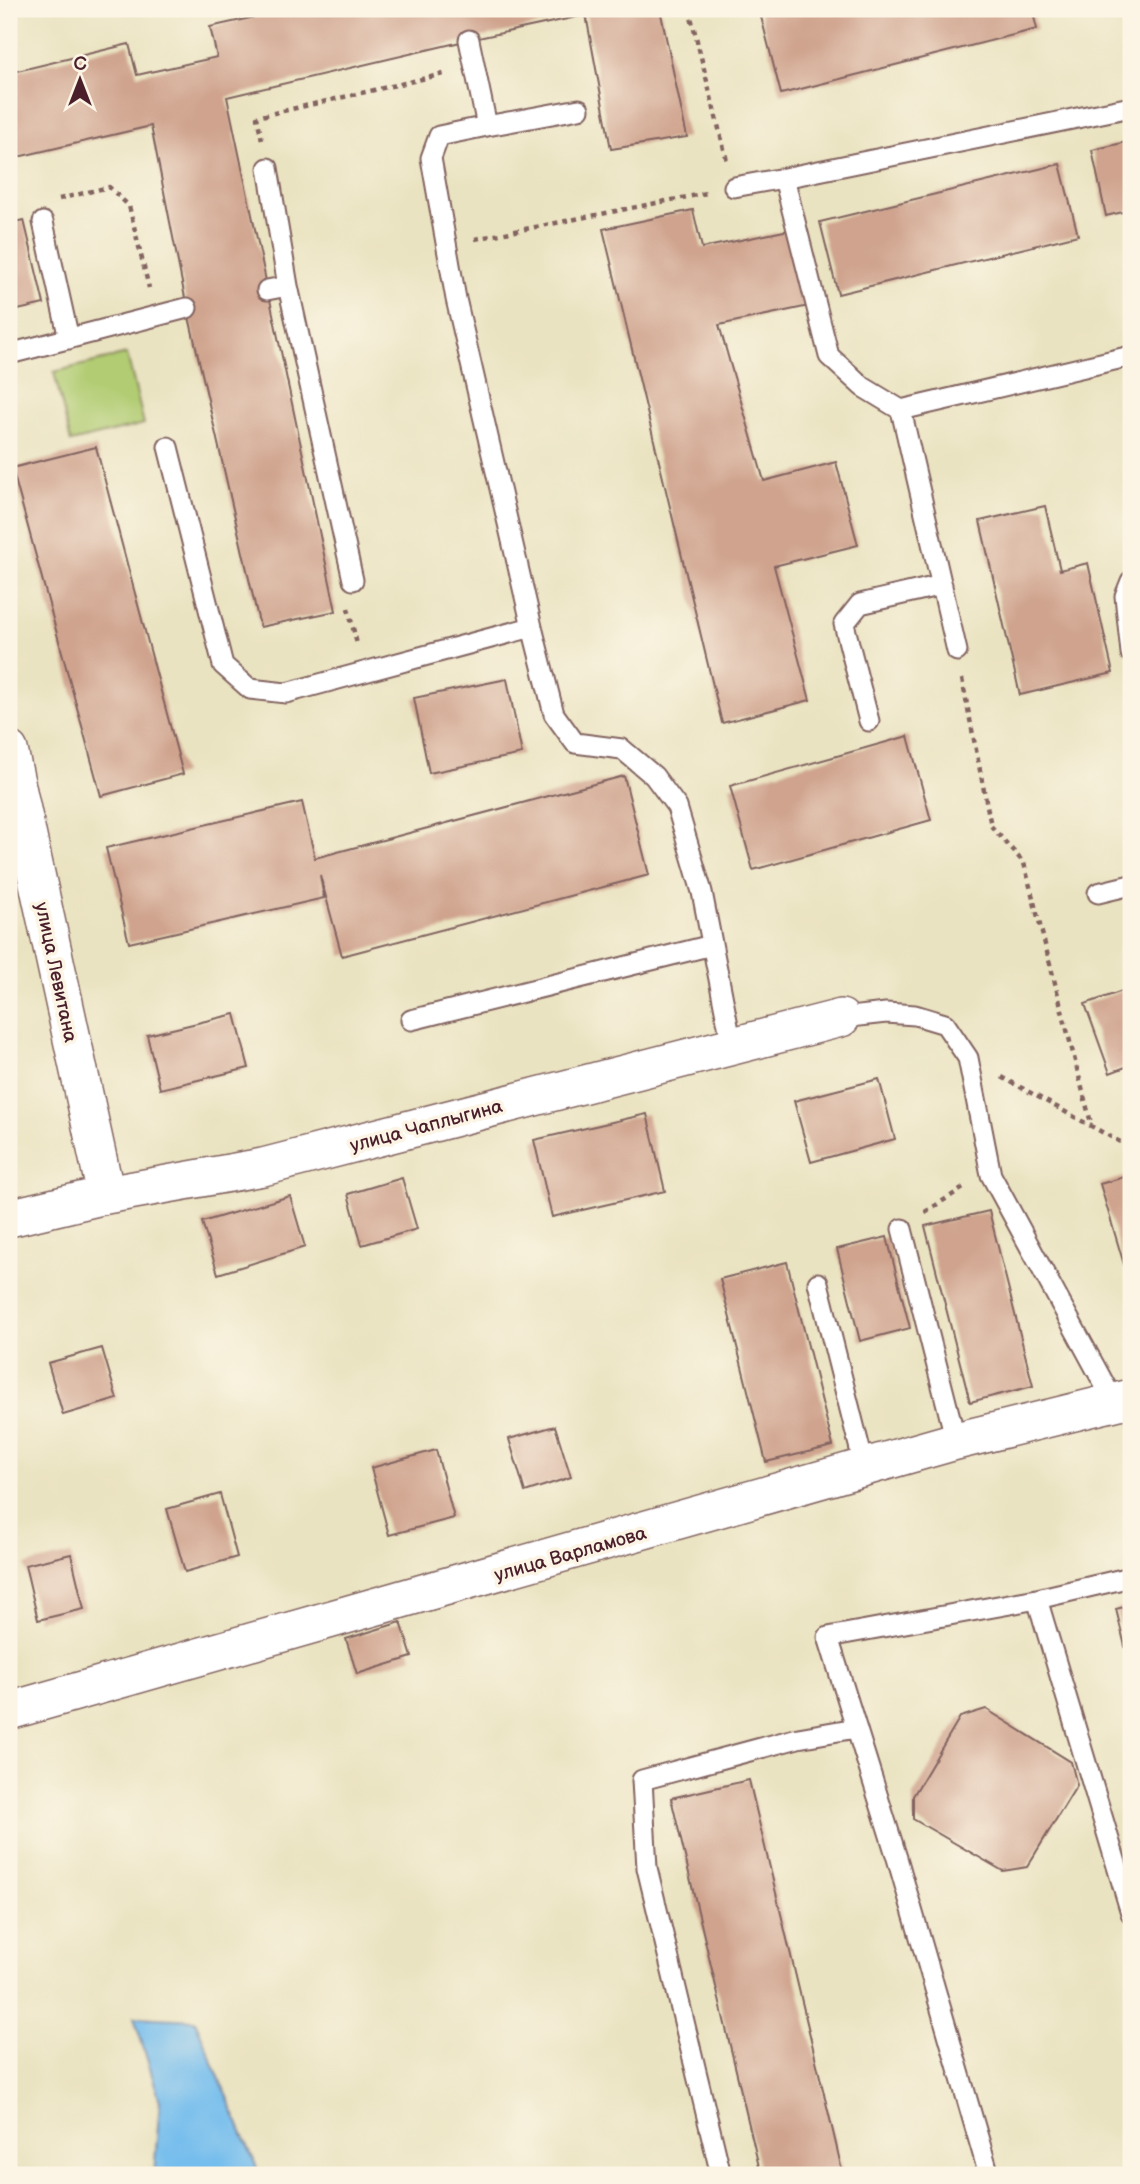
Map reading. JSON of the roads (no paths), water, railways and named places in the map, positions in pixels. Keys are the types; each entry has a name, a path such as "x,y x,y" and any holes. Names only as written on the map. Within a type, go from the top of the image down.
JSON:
{"street":[{"name":"улица Левитана","path":"9,750 106,1195"},
{"name":"улица Чаплыгина","path":"9,1218 106,1195 262,1167 841,1018"},
{"name":"улица Варламова","path":"9,1711 956,1441 1123,1400"}],"lane":[{"path":"469,40 488,127"},
{"path":"733,187 1131,107"},
{"path":"579,109 439,135 431,158 456,299 554,713 575,743 622,749 654,776 677,807 702,892 732,1046"},
{"path":"268,168 288,286 353,580"},
{"path":"784,178 829,356 863,387 901,410 1131,356"},
{"path":"44,222 69,339"},
{"path":"267,290 288,286"},
{"path":"9,354 187,308"},
{"path":"901,410 957,651"},
{"path":"168,447 223,665 250,689 286,693 532,627"},
{"path":"1131,581 1125,596 1131,653"},
{"path":"869,721 844,624 860,604 942,585"},
{"path":"1098,893 1131,885"},
{"path":"411,1020 712,945"},
{"path":"841,1018 886,1013 915,1014 945,1024 968,1058 991,1175 1123,1400"},
{"path":"902,1229 956,1441"},
{"path":"818,1283 865,1469"},
{"path":"989,2175 897,1858 828,1637 1037,1599 1131,1577"},
{"path":"1037,1599 1131,1913"},
{"path":"721,2175 647,1868 642,1780 797,1738 856,1728"}],"water":[{"path":"134,2017 195,2020 260,2175 154,2175 160,2101"}]}
